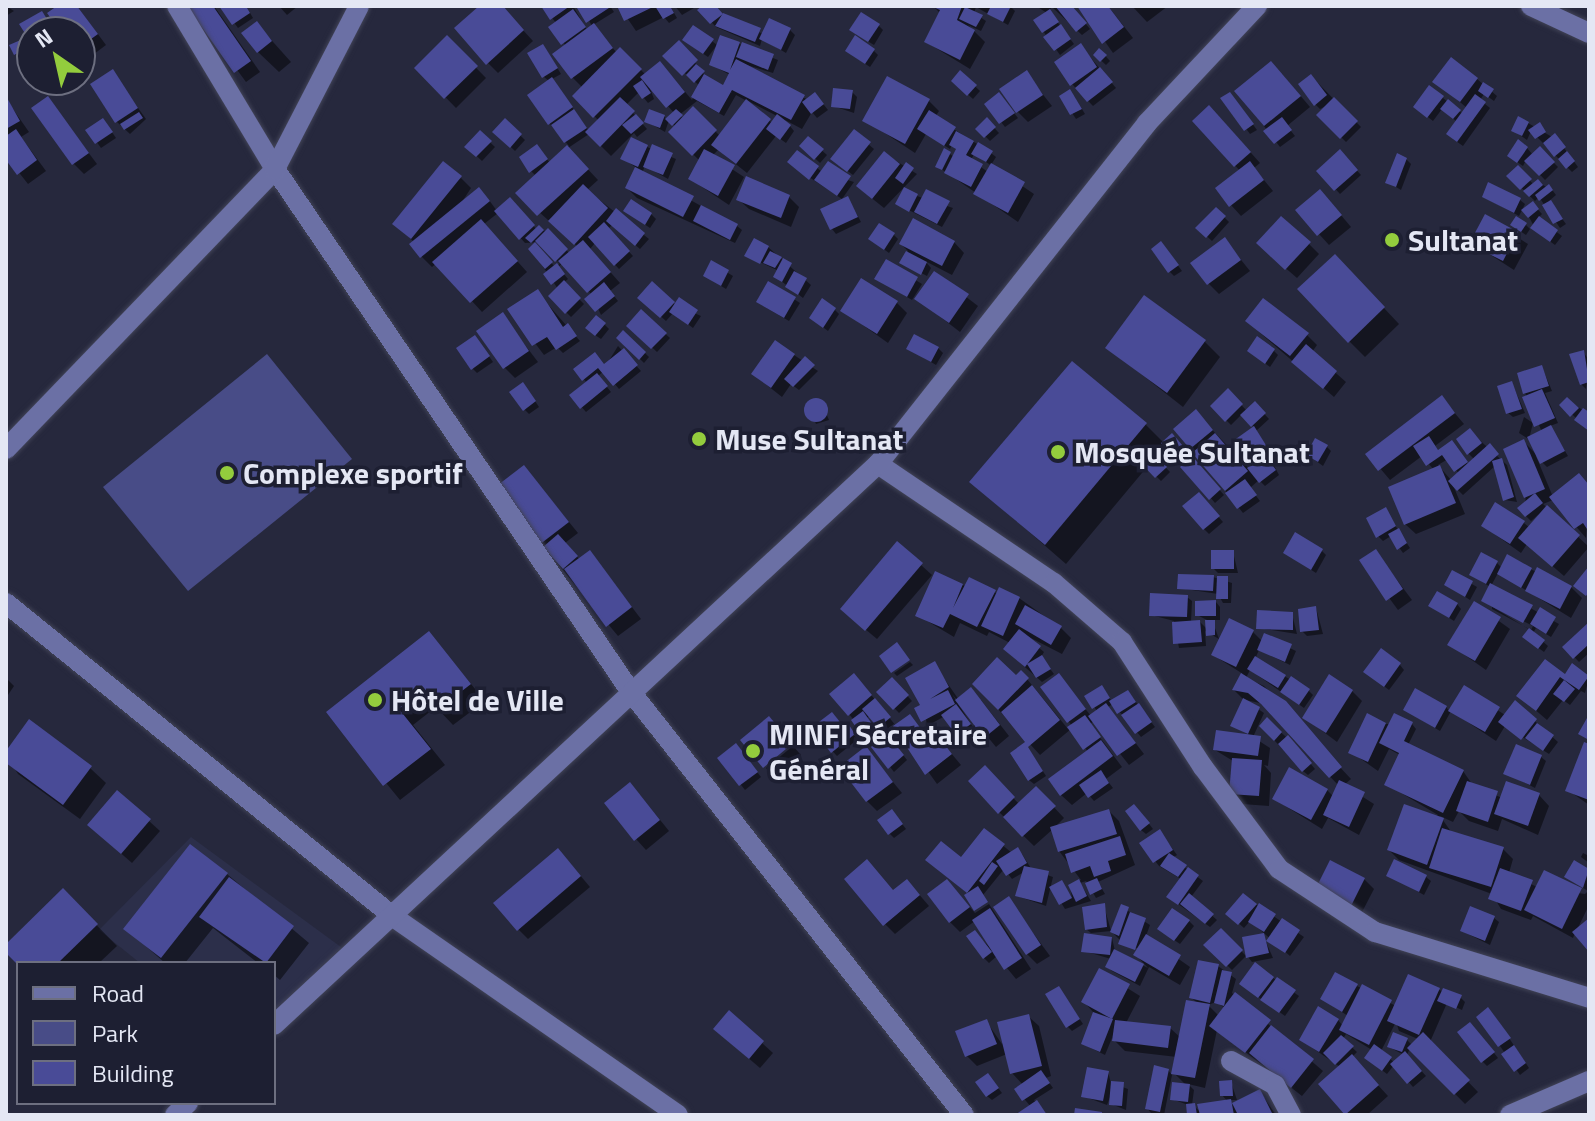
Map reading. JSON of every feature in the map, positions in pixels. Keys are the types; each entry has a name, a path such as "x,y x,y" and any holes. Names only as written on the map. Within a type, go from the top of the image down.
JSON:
{"street":[{"path":"177,6 275,169 631,692 964,1115"},
{"path":"6,449 275,169 359,6"},
{"path":"276,1023 878,464 1147,123 1257,6"},
{"path":"1531,6 1589,33"},
{"path":"878,464 1054,583 1122,642 1203,767 1279,869 1375,932 1589,998"},
{"path":"6,603 392,916 678,1115"},
{"path":"1231,1061 1275,1085 1291,1115"},
{"path":"1510,1115 1589,1081"}],"shaded area":[{"path":"191,837 345,950 276,1012 276,961 138,961 99,930"}],"green space":[{"name":"Complexe sportif","path":"267,354 352,459 188,591 103,487"}],"building":[{"path":"57,6 77,6 84,16 49,16 47,13"},
{"path":"187,6 213,6 251,61 234,73"},
{"path":"219,6 246,6 250,13 232,25"},
{"path":"479,6 503,6 524,30 486,65 454,28"},
{"path":"541,6 570,6 550,20"},
{"path":"612,6 586,23 577,8"},
{"path":"617,6 655,6 624,21"},
{"path":"655,6 670,6 674,13 663,19"},
{"path":"702,6 716,6 723,14 710,24 697,10"},
{"path":"931,6 962,6 957,20 975,30 960,60 924,42 940,10"},
{"path":"991,6 1011,6 1003,22 987,14"},
{"path":"1055,6 1072,6 1087,23 1076,32"},
{"path":"1077,6 1108,6 1124,27 1102,44"},
{"path":"965,7 983,15 976,27 959,19"},
{"path":"573,9 586,27 561,45 548,27"},
{"path":"1050,9 1059,22 1042,33 1033,20"},
{"path":"861,12 880,24 868,42 849,30"},
{"path":"723,13 761,28 755,42 715,26"},
{"path":"769,18 791,28 781,50 759,39"},
{"path":"257,21 272,41 257,53 241,33"},
{"path":"594,23 613,48 571,79 552,54"},
{"path":"1061,24 1071,39 1054,51 1043,37"},
{"path":"693,25 714,39 703,54 682,40"},
{"path":"447,35 478,66 444,99 414,68"},
{"path":"720,35 740,42 730,70 736,59 805,95 791,120 732,90 719,113 691,97 704,74 723,85 729,73 709,65"},
{"path":"855,35 875,49 865,64 845,51"},
{"path":"679,40 698,60 682,76 662,56"},
{"path":"16,42 16,54 14,55 9,45"},
{"path":"742,42 774,54 768,70 736,57"},
{"path":"1081,43 1097,67 1070,86 1054,62"},
{"path":"543,44 558,68 542,78 527,53"},
{"path":"620,47 642,69 593,118 572,96"},
{"path":"1099,48 1107,55 1100,62 1093,55"},
{"path":"1451,57 1478,78 1460,102 1432,82"},
{"path":"660,61 685,92 666,108 640,77"},
{"path":"1271,61 1301,96 1264,126 1234,91"},
{"path":"696,64 705,71 694,83 686,75"},
{"path":"1100,67 1113,82 1087,102 1075,88"},
{"path":"113,69 138,108 115,123 96,93 96,80"},
{"path":"960,70 977,85 967,96 951,81"},
{"path":"1027,70 1043,95 1016,113 999,89"},
{"path":"1311,74 1327,95 1314,106 1298,84"},
{"path":"887,76 930,99 905,144 862,121"},
{"path":"552,77 573,107 548,125 527,95"},
{"path":"642,80 651,93 642,99 633,86"},
{"path":"1483,82 1494,89 1488,98 1478,91"},
{"path":"1429,85 1444,96 1427,118 1413,107"},
{"path":"833,88 853,90 850,109 831,107"},
{"path":"1070,89 1082,109 1070,115 1059,96"},
{"path":"815,92 824,104 811,114 802,102"},
{"path":"999,92 1015,113 999,124 984,104"},
{"path":"1230,92 1254,124 1244,131 1220,98"},
{"path":"1475,94 1486,102 1457,142 1446,134"},
{"path":"6,96 20,121 6,129"},
{"path":"48,96 89,153 72,165 31,108"},
{"path":"620,97 635,111 600,147 585,132"},
{"path":"1334,97 1358,121 1340,139 1316,115"},
{"path":"746,99 771,119 736,164 711,145"},
{"path":"1448,99 1461,110 1453,119 1440,109"},
{"path":"1209,105 1251,152 1234,167 1192,121"},
{"path":"693,106 717,130 692,156 668,132"},
{"path":"574,109 587,128 564,143 551,125"},
{"path":"649,109 665,115 660,128 644,122"},
{"path":"676,109 683,115 672,126 665,119"},
{"path":"929,110 956,127 944,146 917,129"},
{"path":"139,112 143,118 124,130 120,124"},
{"path":"636,114 644,123 631,134 622,125"},
{"path":"777,114 791,125 780,140 766,129"},
{"path":"1518,116 1529,122 1522,136 1511,131"},
{"path":"987,117 996,127 984,138 975,129"},
{"path":"1282,117 1292,130 1274,144 1263,131"},
{"path":"103,118 113,132 95,144 85,130"},
{"path":"505,118 522,134 510,148 492,132"},
{"path":"1540,122 1546,132 1535,139 1528,130"},
{"path":"16,129 37,160 17,175 6,160 6,136"},
{"path":"854,129 871,142 847,172 830,159"},
{"path":"480,130 492,141 476,157 464,147"},
{"path":"956,131 974,141 966,155 983,164 971,187 944,173 956,149 949,145"},
{"path":"1555,133 1566,147 1554,157 1543,143"},
{"path":"808,136 824,149 814,160 799,146"},
{"path":"631,137 648,145 638,167 620,159"},
{"path":"1518,139 1528,147 1517,163 1507,156"},
{"path":"978,142 993,151 986,162 971,154"},
{"path":"537,144 548,159 529,173 519,157"},
{"path":"652,144 673,153 663,175 643,167"},
{"path":"567,145 589,169 537,216 515,193"},
{"path":"1540,146 1555,162 1539,176 1524,161"},
{"path":"944,148 951,152 942,170 935,167"},
{"path":"704,149 735,165 718,196 688,179"},
{"path":"1340,149 1358,170 1334,191 1316,171"},
{"path":"797,150 819,166 809,180 787,162"},
{"path":"884,151 900,164 872,199 856,186"},
{"path":"1567,151 1575,161 1566,169 1558,159"},
{"path":"1397,153 1407,158 1396,187 1385,183"},
{"path":"443,161 462,176 411,239 392,224"},
{"path":"828,161 851,176 837,196 814,180"},
{"path":"1250,161 1264,180 1229,207 1215,188"},
{"path":"906,162 914,168 903,184 895,178"},
{"path":"991,163 1025,182 1008,213 973,194"},
{"path":"1518,165 1532,179 1520,190 1506,176"},
{"path":"635,167 694,196 683,217 625,188"},
{"path":"746,176 790,195 781,218 736,200"},
{"path":"1538,179 1543,185 1529,197 1523,191"},
{"path":"1488,182 1521,198 1514,213 1482,197"},
{"path":"583,184 608,208 574,245 548,221"},
{"path":"1549,184 1553,190 1539,201 1535,195"},
{"path":"479,187 490,201 420,258 409,244"},
{"path":"904,187 918,194 909,212 895,204"},
{"path":"926,189 950,201 937,224 914,212"},
{"path":"1320,189 1342,215 1317,236 1295,210"},
{"path":"848,196 858,217 830,230 820,209"},
{"path":"510,197 535,225 519,240 494,211"},
{"path":"631,199 652,213 645,225 623,211"},
{"path":"1551,200 1563,219 1553,224 1542,205"},
{"path":"1533,201 1539,209 1528,218 1521,210"},
{"path":"701,205 738,224 730,240 693,221"},
{"path":"1216,207 1226,216 1206,238 1195,228"},
{"path":"616,208 645,233 635,246 606,221"},
{"path":"1485,214 1518,232 1503,261 1469,244"},
{"path":"1281,216 1311,242 1285,270 1256,243"},
{"path":"1516,216 1527,223 1521,232 1510,225"},
{"path":"1539,216 1558,230 1550,242 1530,228"},
{"path":"913,218 955,241 942,266 899,244"},
{"path":"481,219 518,261 470,303 432,262"},
{"path":"604,222 630,251 614,266 588,237"},
{"path":"879,223 895,233 884,250 868,239"},
{"path":"539,225 544,230 531,243 525,238"},
{"path":"548,228 568,249 555,262 535,241"},
{"path":"1225,237 1241,260 1207,285 1190,263"},
{"path":"754,238 769,246 760,264 744,256"},
{"path":"583,240 611,272 587,293 558,261"},
{"path":"1161,241 1179,265 1168,273 1151,249"},
{"path":"535,242 553,262 545,269 528,249"},
{"path":"770,251 782,257 775,268 763,263"},
{"path":"906,251 927,262 921,275 899,263"},
{"path":"1335,254 1385,307 1348,343 1297,289"},
{"path":"783,258 792,263 782,282 773,277"},
{"path":"886,259 918,277 907,297 874,279"},
{"path":"711,260 729,270 721,286 703,276"},
{"path":"557,263 565,274 551,285 543,274"},
{"path":"794,271 807,278 798,295 785,287"},
{"path":"934,271 969,294 949,323 914,299"},
{"path":"861,278 898,301 877,334 840,311"},
{"path":"564,280 581,298 565,314 548,296"},
{"path":"652,281 675,302 660,318 637,298"},
{"path":"768,281 796,297 784,318 756,302"},
{"path":"604,282 615,296 595,312 584,299"},
{"path":"538,289 563,327 568,323 577,336 556,350 547,337 532,346 507,309"},
{"path":"1144,295 1206,340 1167,393 1105,348"},
{"path":"679,297 698,310 688,325 669,312"},
{"path":"822,298 836,308 823,328 809,318"},
{"path":"1263,298 1309,333 1290,356 1245,321"},
{"path":"641,309 667,333 651,349 626,326"},
{"path":"503,312 529,351 503,369 476,331"},
{"path":"596,315 606,323 595,336 585,328"},
{"path":"623,330 646,352 639,360 616,338"},
{"path":"914,334 939,347 931,362 906,349"},
{"path":"475,335 490,356 471,370 456,348"},
{"path":"1257,336 1275,349 1265,364 1247,351"},
{"path":"775,340 795,354 771,388 751,374"},
{"path":"1306,344 1337,371 1323,389 1291,362"},
{"path":"624,348 638,365 613,386 598,368 582,381 573,369 595,352 604,364"},
{"path":"1584,350 1589,382 1580,385 1569,354"},
{"path":"805,356 815,365 793,387 784,379"},
{"name":"Mosquée Sultanat","path":"1072,361 1147,423 1045,545 969,482"},
{"path":"1542,365 1549,386 1523,394 1517,373"},
{"path":"597,373 608,386 580,409 569,395"},
{"path":"1512,381 1522,409 1506,414 1497,386"},
{"path":"523,382 536,401 523,411 509,392"},
{"path":"1228,388 1243,404 1225,422 1210,406"},
{"path":"1542,389 1555,418 1534,427 1522,397"},
{"path":"1442,395 1455,413 1378,471 1365,454"},
{"path":"1567,397 1579,408 1570,417 1559,405"},
{"path":"816,398 824,402 828,410 824,418 816,422 808,418 804,410 808,402"},
{"path":"1255,401 1266,413 1251,427 1240,415"},
{"path":"1583,408 1589,412 1589,431 1574,420"},
{"path":"1196,409 1213,430 1190,449 1173,429"},
{"path":"1551,425 1565,451 1540,464 1527,437"},
{"path":"1254,426 1269,450 1248,464 1233,441"},
{"path":"1470,428 1482,443 1467,455 1456,439"},
{"path":"1172,433 1188,452 1177,462 1161,443"},
{"path":"1215,433 1248,471 1225,491 1192,453"},
{"path":"1429,436 1438,450 1452,440 1468,462 1454,472 1442,455 1426,466 1413,446"},
{"path":"1315,438 1328,445 1318,462 1306,455"},
{"path":"1524,439 1545,489 1524,498 1503,449"},
{"path":"1490,443 1499,454 1457,491 1448,481"},
{"path":"1149,447 1167,467 1155,478 1136,458"},
{"path":"1265,455 1276,470 1259,483 1247,468"},
{"path":"1192,456 1221,489 1209,500 1180,467"},
{"path":"1502,458 1514,497 1503,501 1492,461"},
{"path":"524,465 569,522 539,545 494,488"},
{"path":"1440,465 1456,503 1404,525 1388,487"},
{"path":"1579,473 1589,485 1589,532 1583,523 1574,529 1549,497"},
{"path":"1245,479 1257,495 1237,509 1225,493"},
{"path":"1199,492 1220,516 1203,530 1182,506"},
{"path":"1535,493 1543,503 1525,517 1517,508"},
{"path":"1495,502 1525,521 1510,544 1481,526"},
{"path":"1547,505 1580,535 1552,567 1518,538"},
{"path":"1386,507 1396,526 1376,538 1366,518"},
{"path":"1399,528 1407,543 1397,550 1388,534"},
{"path":"1295,532 1323,549 1311,570 1283,553"},
{"path":"558,534 578,556 563,569 543,547"},
{"path":"897,541 923,563 865,631 840,609"},
{"path":"1376,549 1403,589 1386,601 1359,560"},
{"path":"590,550 632,607 606,627 564,569"},
{"path":"1211,550 1234,550 1234,569 1211,569"},
{"path":"1481,552 1498,561 1486,584 1469,575"},
{"path":"1507,554 1532,568 1521,588 1497,574"},
{"path":"1589,566 1589,592 1586,596 1573,586"},
{"path":"1537,567 1572,586 1560,609 1525,591"},
{"path":"1452,570 1473,581 1465,597 1444,585"},
{"path":"935,571 963,584 953,608 969,577 996,590 977,627 950,614 943,628 915,616"},
{"path":"1178,574 1214,575 1213,591 1177,589"},
{"path":"1217,576 1228,576 1228,599 1216,599"},
{"path":"1490,583 1533,605 1523,623 1481,601"},
{"path":"999,587 1020,597 1003,636 981,626"},
{"path":"1437,591 1458,603 1449,618 1428,606"},
{"path":"1150,593 1188,595 1187,617 1149,616"},
{"path":"1216,600 1216,616 1195,616 1195,601"},
{"path":"1474,601 1501,617 1475,661 1447,645"},
{"path":"1025,605 1062,626 1051,645 1015,624"},
{"path":"1316,606 1319,630 1300,632 1298,609"},
{"path":"1540,607 1556,617 1546,634 1530,624"},
{"path":"1257,610 1293,612 1293,630 1256,629"},
{"path":"1229,618 1254,630 1236,667 1211,655"},
{"path":"1200,620 1202,642 1173,644 1172,622"},
{"path":"1205,620 1215,620 1215,635 1206,636"},
{"path":"1589,622 1589,644 1573,659 1562,647"},
{"path":"1529,628 1545,640 1538,649 1522,637"},
{"path":"1019,629 1041,646 1025,667 1003,649"},
{"name":"Hôtel de Ville","path":"429,631 471,684 436,711 421,692 399,709 431,749 383,786 326,712"},
{"path":"1264,633 1292,644 1285,662 1257,650"},
{"path":"897,642 910,660 891,673 879,656"},
{"path":"1381,648 1401,663 1384,687 1363,672"},
{"path":"1042,655 1051,669 1036,678 1027,664"},
{"path":"1255,656 1286,675 1278,688 1247,669"},
{"path":"997,657 1016,675 1021,670 1029,678 998,710 972,684"},
{"path":"1545,659 1565,674 1572,663 1589,676 1579,690 1560,677 1536,711 1516,696"},
{"path":"935,661 949,687 930,699 948,690 955,704 921,722 914,708 920,705 905,678"},
{"path":"854,673 872,695 848,716 829,694"},
{"path":"1059,673 1086,709 1067,723 1040,687"},
{"path":"1241,673 1286,701 1342,767 1329,778 1261,704 1248,693 1232,690"},
{"path":"1329,674 1353,690 1326,733 1302,718"},
{"path":"1291,676 1310,689 1299,705 1280,692"},
{"path":"892,677 909,695 893,710 876,692"},
{"path":"1564,680 1575,689 1564,702 1553,694"},
{"path":"1032,685 1060,720 1028,747 1043,771 1028,781 1010,753 1025,742 1001,712"},
{"path":"1102,685 1110,698 1092,709 1084,696"},
{"path":"1464,685 1500,707 1485,732 1448,711"},
{"path":"971,687 1000,725 984,738 955,700"},
{"path":"1415,688 1447,706 1435,728 1403,710"},
{"path":"1128,690 1136,702 1117,714 1109,701"},
{"path":"875,698 891,717 878,728 862,709"},
{"path":"1243,698 1260,707 1248,734 1230,726"},
{"path":"1515,700 1537,719 1521,740 1498,722"},
{"path":"1106,703 1136,743 1117,756 1088,716"},
{"path":"1139,703 1152,722 1135,734 1121,715"},
{"path":"956,704 971,724 956,735 941,715"},
{"path":"863,711 881,737 869,746 851,720"},
{"path":"832,712 840,722 818,738 811,728"},
{"path":"1367,713 1386,723 1368,762 1348,753"},
{"path":"1394,713 1413,722 1404,741 1464,770 1443,813 1384,785 1399,753 1379,743"},
{"path":"910,714 924,733 931,727 952,754 925,775 893,726"},
{"path":"1085,715 1101,737 1083,750 1067,727"},
{"path":"769,716 792,744 763,768 740,740"},
{"path":"1267,717 1282,732 1274,741 1259,726"},
{"path":"29,719 92,766 63,805 6,763 6,751"},
{"path":"1589,719 1589,740 1578,734"},
{"path":"847,722 855,734 831,753 822,741"},
{"path":"1537,723 1554,735 1543,751 1525,738"},
{"path":"1216,730 1261,736 1258,756 1213,750"},
{"path":"887,734 904,755 888,769 871,747"},
{"path":"1288,735 1312,763 1302,772 1278,744"},
{"path":"1101,740 1113,756 1060,796 1048,779"},
{"path":"1584,742 1589,744 1589,800 1565,791"},
{"path":"736,743 758,772 739,786 717,758"},
{"path":"1516,744 1542,755 1530,785 1503,774"},
{"path":"866,746 893,782 866,802 839,767"},
{"path":"1232,758 1262,760 1259,796 1229,794"},
{"path":"985,765 1015,797 998,814 968,781"},
{"path":"1289,767 1328,789 1311,820 1272,799"},
{"path":"1101,770 1109,783 1088,798 1079,785"},
{"path":"1339,780 1365,792 1349,827 1323,815"},
{"path":"1467,781 1498,791 1488,822 1456,811"},
{"path":"1506,781 1540,793 1528,826 1494,814"},
{"path":"630,782 660,820 634,841 604,803"},
{"path":"1036,786 1056,806 1022,837 1003,817"},
{"path":"117,790 151,819 121,854 87,825"},
{"path":"1134,804 1150,823 1140,831 1125,811"},
{"path":"1404,804 1444,818 1427,865 1387,850"},
{"path":"892,809 903,824 888,835 877,820"},
{"path":"1109,809 1117,834 1058,852 1050,827"},
{"path":"984,828 1005,844 967,893 925,860 941,841 961,857"},
{"path":"1442,828 1504,847 1491,887 1429,868"},
{"path":"1160,829 1173,850 1153,863 1139,843"},
{"path":"1120,836 1126,855 1108,861 1111,871 1094,877 1090,866 1071,873 1065,854"},
{"path":"190,844 228,873 161,958 123,929"},
{"path":"1018,847 1027,863 1006,876 996,861"},
{"path":"558,848 581,876 517,931 493,903"},
{"path":"1169,853 1187,865 1178,877 1160,866"},
{"path":"867,859 893,890 907,879 920,895 883,926 844,879"},
{"path":"1394,859 1427,875 1419,892 1386,876"},
{"path":"1330,860 1365,878 1351,906 1316,888"},
{"path":"1574,860 1589,869 1583,888 1564,877"},
{"path":"992,862 998,866 984,885 979,881"},
{"path":"1024,866 1049,871 1042,903 1015,896"},
{"path":"1188,867 1199,875 1178,905 1166,897"},
{"path":"1500,868 1533,880 1521,911 1488,899"},
{"path":"1544,870 1582,888 1562,929 1524,910"},
{"path":"229,877 294,926 268,961 263,961 199,917"},
{"path":"1097,878 1102,889 1090,895 1085,883"},
{"path":"947,879 970,907 949,923 927,894"},
{"path":"1079,879 1087,896 1076,902 1068,885"},
{"path":"1062,880 1072,898 1059,905 1049,887"},
{"path":"978,886 988,902 974,911 964,895"},
{"path":"63,888 98,924 60,961 16,963 6,953 6,944"},
{"path":"1189,893 1214,914 1205,924 1180,904"},
{"path":"1243,893 1257,904 1238,925 1225,914"},
{"path":"1009,896 1041,945 1026,955 993,907"},
{"path":"1105,903 1107,927 1085,930 1082,907"},
{"path":"1259,903 1276,914 1264,932 1248,922"},
{"path":"1121,904 1129,907 1119,936 1110,932"},
{"path":"1470,906 1495,916 1485,941 1460,931"},
{"path":"990,908 1022,958 1004,970 972,920"},
{"path":"1172,908 1190,920 1174,941 1157,929"},
{"path":"1130,912 1146,918 1135,950 1118,944"},
{"path":"1282,918 1300,930 1285,953 1266,941"},
{"path":"1589,918 1589,952 1572,932"},
{"path":"1221,928 1243,950 1226,967 1203,945"},
{"path":"975,930 992,952 983,959 966,936"},
{"path":"1084,933 1112,937 1110,955 1081,952"},
{"path":"1264,933 1269,953 1246,958 1242,937"},
{"path":"1146,934 1181,955 1169,976 1133,955"},
{"path":"1114,949 1144,964 1135,982 1105,967"},
{"path":"1198,960 1219,964 1210,1003 1189,998"},
{"path":"1255,962 1274,977 1258,998 1239,984"},
{"path":"1099,968 1130,984 1112,1019 1081,1002"},
{"path":"1222,970 1232,972 1224,1006 1214,1003"},
{"path":"1335,972 1358,984 1342,1012 1320,999"},
{"path":"1408,974 1440,988 1419,1035 1387,1021"},
{"path":"1277,977 1296,990 1279,1013 1260,1000"},
{"path":"1362,984 1392,1000 1369,1045 1339,1030"},
{"path":"1059,986 1080,1019 1066,1028 1045,994"},
{"path":"1443,988 1462,995 1456,1009 1437,1001"},
{"path":"1235,992 1271,1020 1245,1053 1209,1026"},
{"path":"1186,1000 1210,1004 1195,1078 1171,1074"},
{"path":"1318,1006 1339,1019 1319,1052 1299,1040"},
{"path":"1488,1007 1511,1038 1498,1047 1476,1017"},
{"path":"729,1010 764,1041 749,1059 713,1029"},
{"path":"1093,1012 1113,1019 1100,1052 1081,1044"},
{"path":"1029,1014 1042,1066 1010,1074 997,1022"},
{"path":"987,1019 997,1044 965,1057 955,1031"},
{"path":"1115,1020 1171,1026 1168,1048 1112,1041"},
{"path":"1470,1022 1495,1052 1481,1063 1457,1032"},
{"path":"1271,1025 1314,1059 1291,1088 1249,1053"},
{"path":"1393,1032 1408,1038 1402,1052 1387,1047"},
{"path":"1423,1032 1470,1080 1454,1095 1407,1048"},
{"path":"1341,1035 1354,1046 1335,1065 1323,1053"},
{"path":"1374,1044 1392,1057 1382,1071 1364,1058"},
{"path":"1514,1045 1526,1063 1514,1072 1501,1054"},
{"path":"1405,1051 1422,1071 1407,1084 1390,1064"},
{"path":"1352,1054 1379,1085 1345,1115 1318,1084"},
{"path":"1154,1065 1169,1069 1160,1112 1145,1109"},
{"path":"1087,1067 1109,1071 1103,1101 1081,1097"},
{"path":"1041,1070 1050,1083 1022,1101 1014,1089"},
{"path":"988,1073 999,1088 986,1097 975,1082"},
{"path":"1232,1080 1233,1096 1220,1096 1219,1081"},
{"path":"1111,1081 1124,1082 1122,1106 1109,1105"},
{"path":"1172,1082 1190,1084 1188,1102 1170,1100"},
{"path":"1260,1089 1273,1115 1238,1115 1232,1103"},
{"path":"1231,1099 1234,1115 1200,1115 1197,1104"},
{"path":"1037,1100 1047,1115 1015,1115"},
{"path":"1195,1103 1197,1115 1187,1115 1186,1104"},
{"path":"1075,1108 1102,1112 1102,1115 1074,1115"}],"place":[{"name":"Sultanat","path":"1392,240"},
{"name":"Muse Sultanat","path":"699,439"},
{"name":"Mosquée Sultanat","path":"1058,452"},
{"name":"Complexe sportif","path":"227,473"},
{"name":"Hôtel de Ville","path":"375,700"},
{"name":"MINFI Sécretaire Général","path":"753,751"}]}
